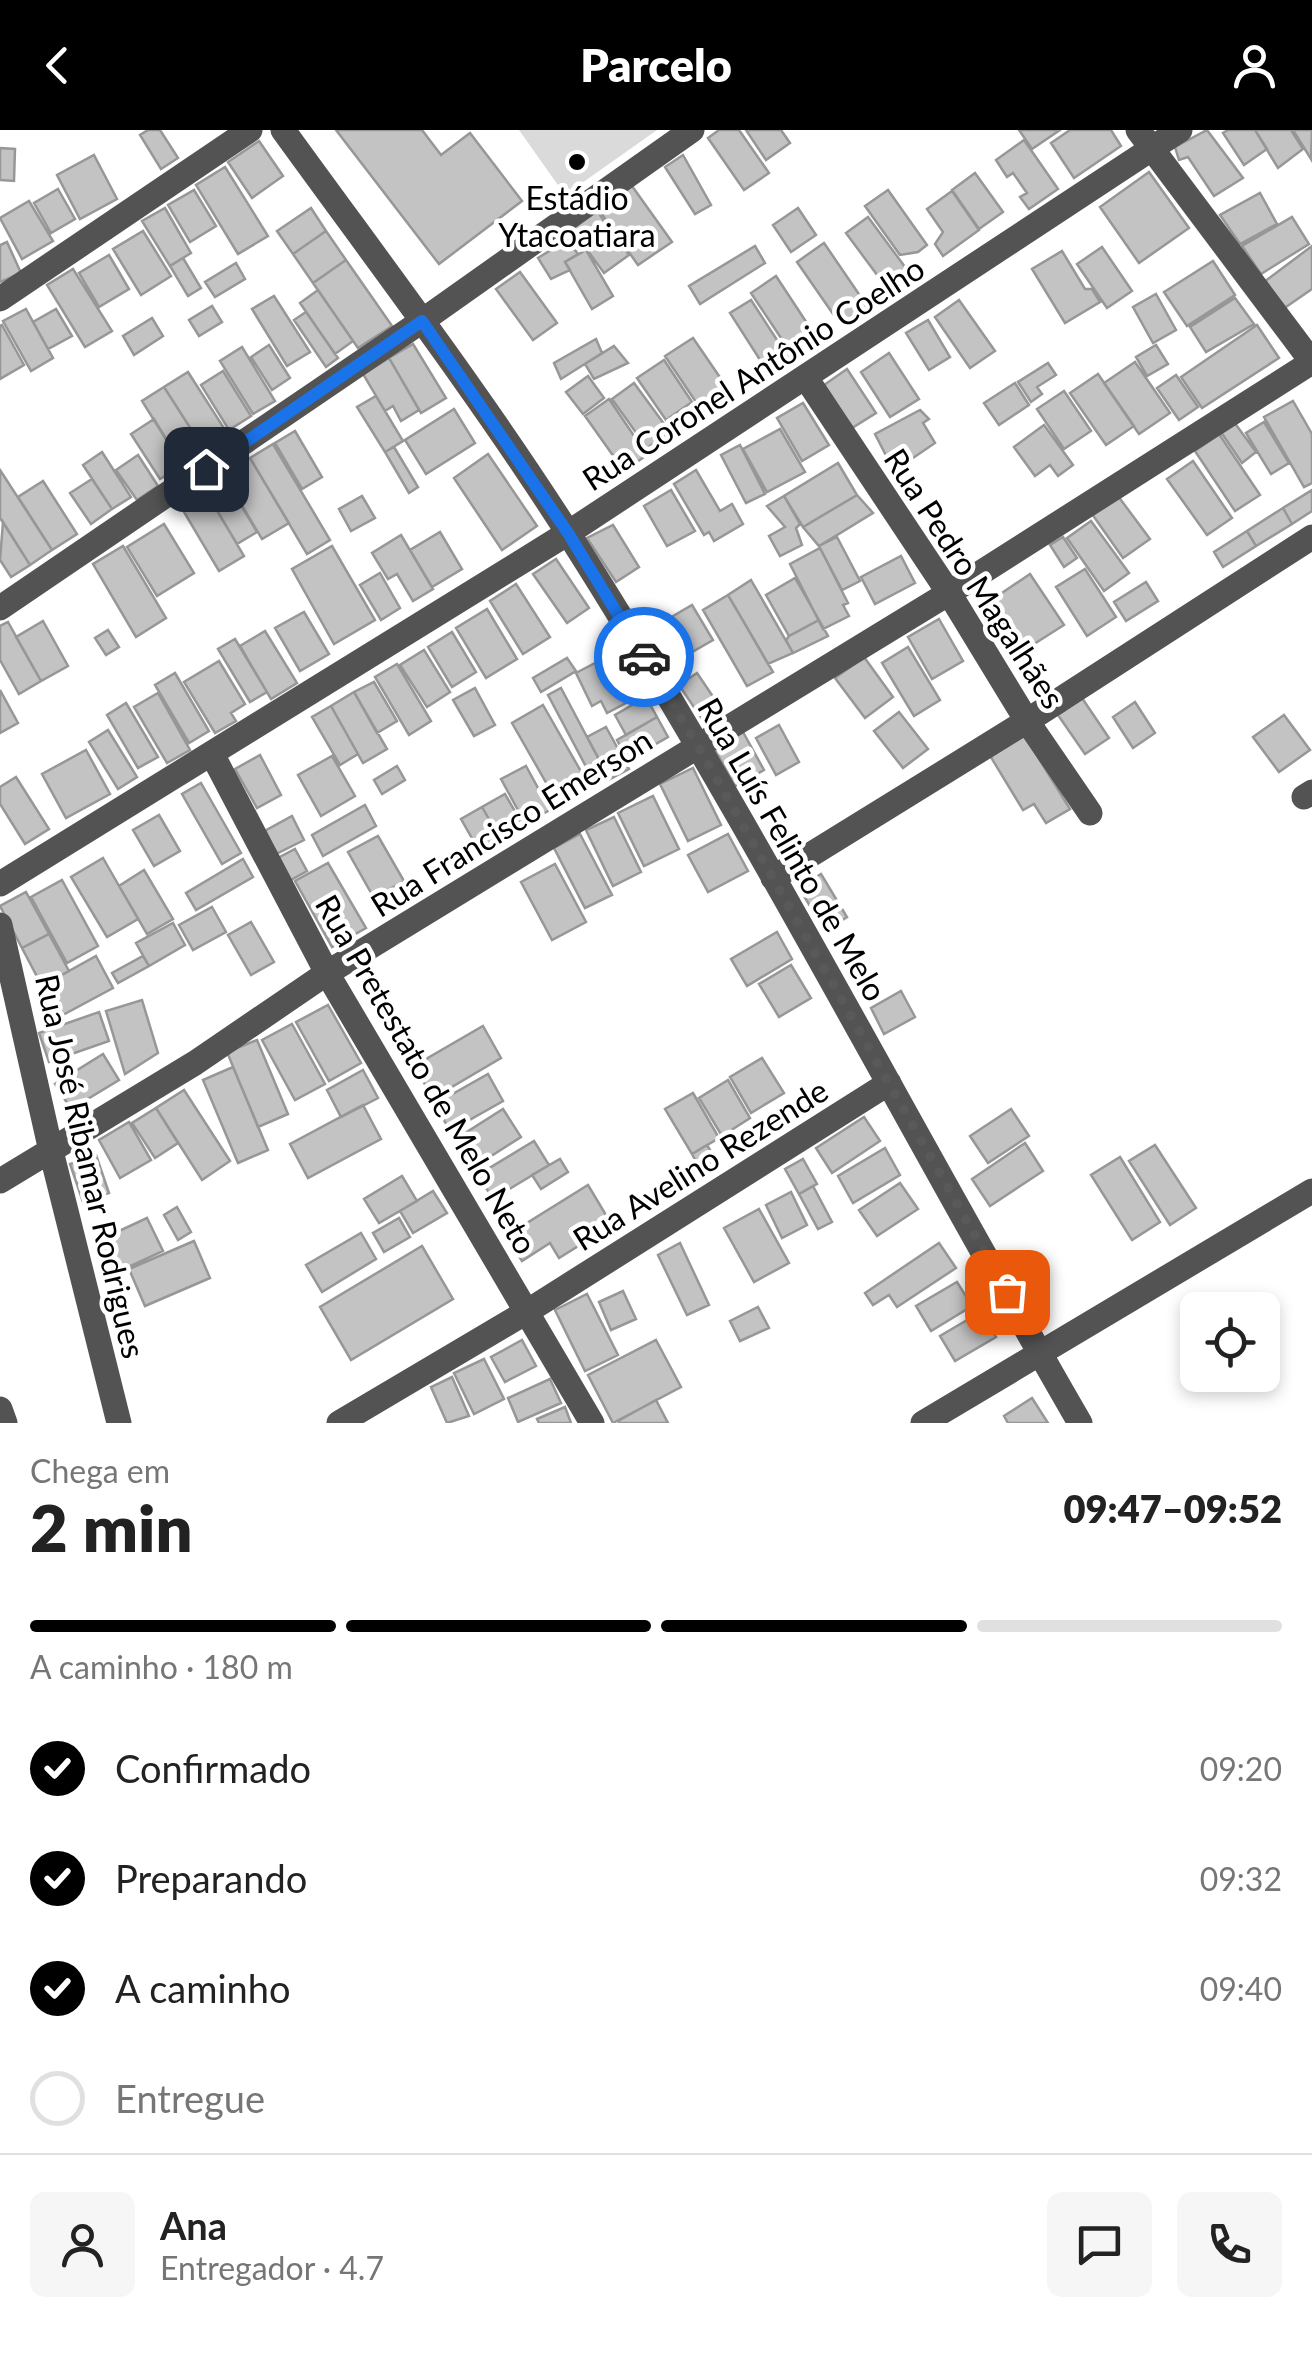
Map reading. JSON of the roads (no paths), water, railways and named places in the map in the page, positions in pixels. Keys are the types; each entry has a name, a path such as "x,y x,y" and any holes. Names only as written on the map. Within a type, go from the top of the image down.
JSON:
{"street":[{"path":"0,300 250,130"},
{"name":"Rua Luís Felinto de Melo","path":"283,130 422,321 568,533 698,746 1080,1423"},
{"path":"0,608 422,321 692,130"},
{"name":"Rua Coronel Antônio Coelho","path":"0,884 568,533 806,378 1145,139 1180,130"},
{"path":"1145,139 1312,362"},
{"name":"Rua Francisco Emerson","path":"2,1173 52,1151 195,1063 328,973 949,593 1312,362"},
{"name":"Rua Pedro Magalhães","path":"806,378 1090,812"},
{"path":"773,878 1027,721 1312,537"},
{"name":"Rua Pretestato de Melo Neto","path":"212,754 328,973 592,1423"},
{"name":"Rua José Ribamar Rodrigues","path":"0,925 119,1423"},
{"name":"Rua Avelino Rezende","path":"338,1423 528,1311 889,1083"},
{"path":"924,1423 1312,1191"},
{"path":"0,1409 5,1423"}],"place":[{"name":"Estádio Ytacoatiara","path":"577,162"}]}
